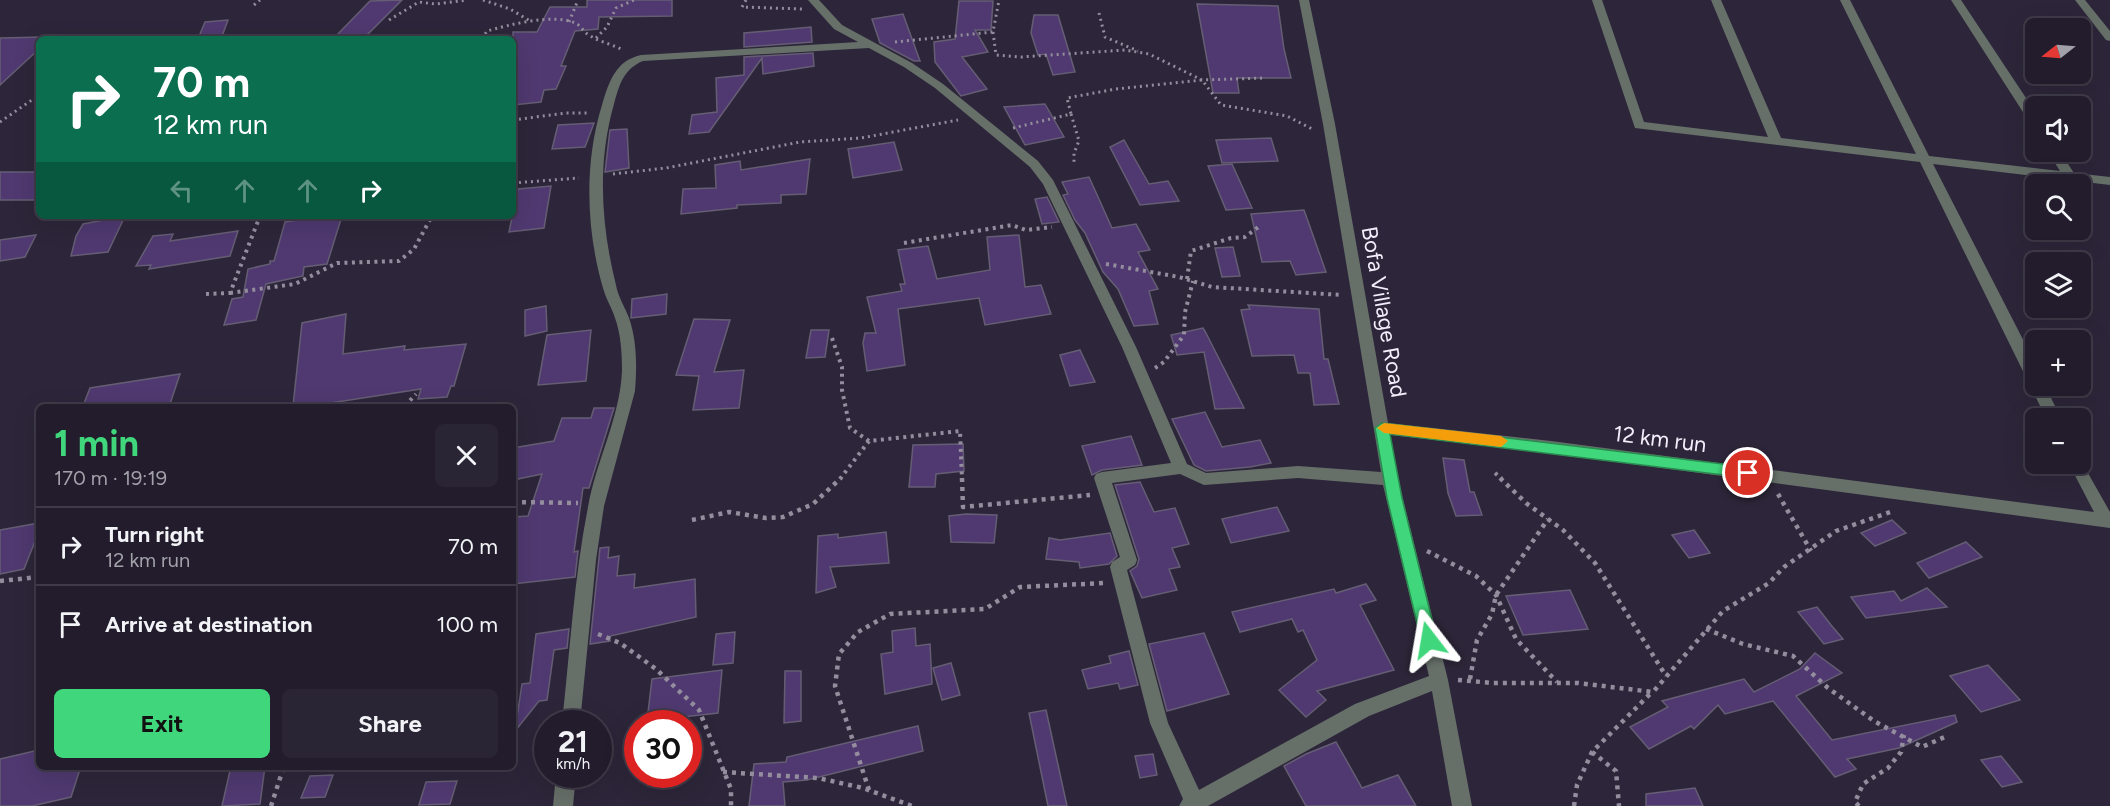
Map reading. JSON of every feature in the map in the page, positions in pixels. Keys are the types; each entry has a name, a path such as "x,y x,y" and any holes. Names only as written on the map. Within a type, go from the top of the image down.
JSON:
{"street":[{"name":"Bofa Village Road","path":"1304,0 1332,139 1390,479 1439,680 1462,806"},
{"path":"1597,0 1639,125 2046,174"},
{"path":"1716,0 1776,141"},
{"path":"1845,0 2025,359"},
{"path":"1956,0 2025,106"},
{"path":"2080,0 2110,38"},
{"path":"817,5 838,27 908,65 976,116 1034,164 1049,183 1142,376 1181,468"},
{"path":"573,710 586,575 597,503 607,460 626,403 630,375 623,320 612,296 602,249 596,176 598,140 604,113 622,68 627,62 641,58 871,45"},
{"path":"2091,179 2110,181"},
{"name":"12 km run","path":"1382,428 1551,447 2108,520"},
{"path":"1390,479 1299,472 1204,479 1181,468 1102,478 1129,560 1118,567 1158,723 1191,804 1362,710 1439,680"},
{"path":"2083,474 2108,520"},
{"path":"562,806 564,788"}],"path":[{"path":"254,5 260,0"},
{"path":"389,20 419,2 435,4 467,0"},
{"path":"483,0 510,9 531,22"},
{"path":"569,22 578,0"},
{"path":"596,38 607,27 616,8 634,0"},
{"path":"746,0 742,7 817,5"},
{"path":"999,0 993,32 996,55 1021,57 1125,50 1144,53"},
{"path":"1099,13 1105,37 1202,80 1221,105 1287,116 1332,139"},
{"path":"484,36 487,30 507,24 575,23 588,35 623,50 622,68"},
{"path":"871,45 993,32"},
{"path":"1074,164 1074,153 1079,141 1067,105 1067,98 1116,89 1202,80 1266,78"},
{"path":"0,122 36,97"},
{"path":"516,120 566,113 604,113"},
{"path":"995,133 1071,114"},
{"path":"516,183 666,168 708,157 800,142 861,138 976,116"},
{"path":"230,293 259,219"},
{"path":"206,294 296,284 337,263 399,261 414,249 430,219"},
{"path":"904,243 1012,225 1026,230 1071,225"},
{"path":"1187,279 1191,251 1231,238 1245,237 1261,225"},
{"path":"1088,261 1187,279 1212,287 1358,296"},
{"path":"1142,376 1164,362 1184,335 1185,312 1193,281"},
{"path":"832,338 842,368 842,390 850,428 869,441 960,431 963,507 1109,494"},
{"path":"407,404 416,394"},
{"path":"692,520 730,512 766,518 788,516 811,506 828,492 855,462 869,441"},
{"path":"1495,472 1526,503 1563,530 1595,563 1666,676"},
{"path":"1770,476 1811,551"},
{"path":"1574,806 1577,785 1592,752 1653,692 1723,611 1769,583 1784,567 1811,551 1836,531 1929,497"},
{"path":"516,502 597,503"},
{"path":"1470,679 1477,640 1492,614 1496,595 1548,519"},
{"path":"1404,538 1476,576 1496,595 1516,639 1558,683"},
{"path":"0,581 36,578"},
{"path":"869,790 835,686 839,654 858,632 890,614 985,609 1020,587 1121,582"},
{"path":"582,628 620,643 656,669 699,710 730,789 730,806"},
{"path":"1706,629 1743,644 1793,656 1828,688 1874,721 1904,735 1922,747 1947,736"},
{"path":"1439,680 1470,679 1493,683 1578,683 1653,692"},
{"path":"1859,806 1856,802 1863,784 1888,768 1900,753 1904,735"},
{"path":"1592,752 1616,771 1619,806"},
{"path":"271,806 284,770"},
{"path":"723,772 818,778 869,790 912,806"}],"building":[{"path":"402,0 366,36 336,36 370,1"},
{"path":"587,0 672,0 672,16 599,17 598,29 575,31 561,66 566,66 556,89 544,90 541,102 516,105 516,36 513,36 513,32 537,32 550,7 587,7"},
{"path":"959,1 993,1 991,30 975,30 988,52 962,57 987,89 961,96 935,62 934,42 955,39"},
{"path":"1197,4 1278,6 1291,78 1237,78 1239,93 1213,93"},
{"path":"903,14 920,61 914,61 880,43 872,19"},
{"path":"1034,15 1058,15 1075,72 1053,75 1046,54 1038,55 1031,33"},
{"path":"228,20 222,36 199,36 205,22"},
{"path":"811,27 812,42 744,47 744,33"},
{"path":"36,37 36,52 0,85 0,38"},
{"path":"813,53 814,66 763,74 762,58 709,132 689,134 692,115 717,112 716,78 744,75 744,57"},
{"path":"1045,104 1064,137 1025,145 1004,107"},
{"path":"594,123 585,147 552,149 558,125"},
{"path":"627,129 629,168 605,172 610,130"},
{"path":"1271,138 1278,161 1222,163 1216,140"},
{"path":"1124,140 1149,184 1168,181 1179,201 1140,205 1110,147"},
{"path":"894,142 902,170 853,178 848,149"},
{"path":"810,159 806,194 781,195 781,203 737,205 737,208 681,214 683,189 716,188 715,165 740,161 741,170"},
{"path":"1232,164 1252,208 1226,210 1208,166"},
{"path":"0,172 36,172 36,198 34,200 0,200"},
{"path":"1089,177 1112,228 1136,224 1150,250 1138,252 1158,289 1149,291 1158,324 1134,326 1118,289 1103,272 1085,233 1075,220 1063,195 1068,194 1062,182"},
{"path":"551,186 544,228 509,232 512,219 516,219 518,189"},
{"path":"1047,197 1059,222 1042,224 1035,199"},
{"path":"1304,210 1326,272 1296,275 1290,261 1262,262 1251,214"},
{"path":"124,219 108,252 71,256 76,236 83,224"},
{"path":"305,219 341,219 327,264 304,267 303,276 266,284 256,320 224,325 232,299 243,297 248,269 274,261 285,222"},
{"path":"238,231 230,256 149,269 151,265 136,266 153,236 173,234 170,241"},
{"path":"36,235 25,257 0,261 0,240"},
{"path":"1019,235 1025,287 1041,285 1051,314 985,325 979,298 898,309 905,365 867,371 863,343 865,333 876,333 867,297 902,291 900,284 905,284 898,250 928,246 937,279 990,270 987,237"},
{"path":"1233,247 1240,276 1222,277 1215,248"},
{"path":"667,294 666,314 631,318 632,299"},
{"path":"1248,305 1319,309 1324,359 1328,359 1339,404 1314,405 1310,373 1298,373 1294,355 1252,356 1241,310 1250,309"},
{"path":"546,306 547,331 525,336 525,310"},
{"path":"346,314 343,354 405,346 404,350 466,344 454,386 451,386 447,397 418,399 421,389 324,404 293,404 302,323"},
{"path":"694,319 730,320 714,372 744,370 739,408 693,410 699,376 676,375"},
{"path":"1203,328 1244,408 1215,409 1204,352 1177,355 1171,335"},
{"path":"591,330 586,381 538,385 547,335"},
{"path":"811,330 829,330 825,357 806,358"},
{"path":"1080,350 1095,382 1070,386 1060,355"},
{"path":"180,374 170,404 84,404 90,388"},
{"path":"594,408 614,408 589,488 583,488 574,552 578,551 575,577 516,584 516,517 528,516 542,474 516,479 516,447 554,441 562,418 591,418"},
{"path":"1205,412 1222,447 1260,440 1271,463 1206,471 1194,465 1172,419"},
{"path":"1131,436 1142,465 1102,470 1092,475 1082,446"},
{"path":"963,444 964,471 936,474 935,487 909,487 913,445"},
{"path":"1443,458 1464,460 1470,492 1474,492 1482,515 1456,516 1448,493"},
{"path":"1140,482 1154,512 1175,508 1189,544 1172,548 1180,567 1169,569 1177,590 1142,598 1130,571 1137,566 1139,559 1115,485"},
{"path":"1277,507 1289,531 1231,543 1222,519"},
{"path":"997,515 994,543 951,542 949,516"},
{"path":"1892,520 1906,533 1875,546 1861,533"},
{"path":"36,524 36,539 24,569 0,574 0,530"},
{"path":"1694,530 1710,553 1689,558 1672,535"},
{"path":"886,532 889,563 830,567 836,587 816,593 818,536 838,534 838,538"},
{"path":"1110,533 1117,556 1109,564 1080,568 1079,562 1046,559 1049,538 1060,540"},
{"path":"1966,542 1982,557 1929,578 1917,563"},
{"path":"609,547 608,558 619,556 617,576 635,574 634,588 695,579 696,617 610,636 610,641 590,644 600,548"},
{"path":"1366,584 1376,600 1360,605 1394,670 1317,691 1326,700 1306,717 1279,690 1317,660 1303,630 1298,632 1292,619 1240,632 1232,612 1334,589 1336,593"},
{"path":"1927,588 1947,607 1866,618 1851,597 1894,591 1901,601"},
{"path":"1570,590 1588,629 1523,635 1506,596"},
{"path":"1817,607 1843,639 1824,644 1798,612"},
{"path":"915,628 916,646 930,644 932,684 885,694 881,654 893,652 892,631"},
{"path":"569,629 567,648 554,650 547,700 539,701 516,730 522,684 530,683 536,634"},
{"path":"735,632 733,663 713,665 716,634"},
{"path":"1204,633 1229,694 1167,711 1149,644"},
{"path":"1129,651 1138,685 1120,689 1118,683 1088,689 1082,670 1111,663 1109,656"},
{"path":"1815,653 1842,673 1796,696 1832,740 1955,715 1957,722 1899,748 1847,759 1856,769 1835,777 1773,701 1725,714 1718,705 1694,729 1691,726 1649,749 1630,727 1668,707 1662,701 1744,679 1754,692 1800,669"},
{"path":"951,663 960,695 942,700 933,668"},
{"path":"1988,665 2020,700 1981,712 1950,676"},
{"path":"722,670 718,713 702,715 702,710 648,710 652,679"},
{"path":"785,671 801,671 801,721 784,723"},
{"path":"1046,710 1067,806 1048,806 1029,713"},
{"path":"918,726 923,751 807,780 783,782 785,806 749,806 754,764 786,762 787,757"},
{"path":"1336,742 1362,788 1398,775 1416,806 1306,806 1284,766"},
{"path":"36,751 36,770 80,770 71,797 32,806 0,806 0,759"},
{"path":"1153,754 1157,775 1140,778 1135,756"},
{"path":"2001,756 2022,782 2002,787 1981,760"},
{"path":"230,770 264,770 260,804 222,806"},
{"path":"333,775 325,797 301,798 310,776"},
{"path":"457,781 450,804 419,805 426,782"},
{"path":"1695,788 1703,806 1646,806 1646,794"}],"slow traffic":[{"path":"1384,428 1501,441"}],"route":[{"path":"1429,640 1390,479 1382,428 1748,473"}]}
